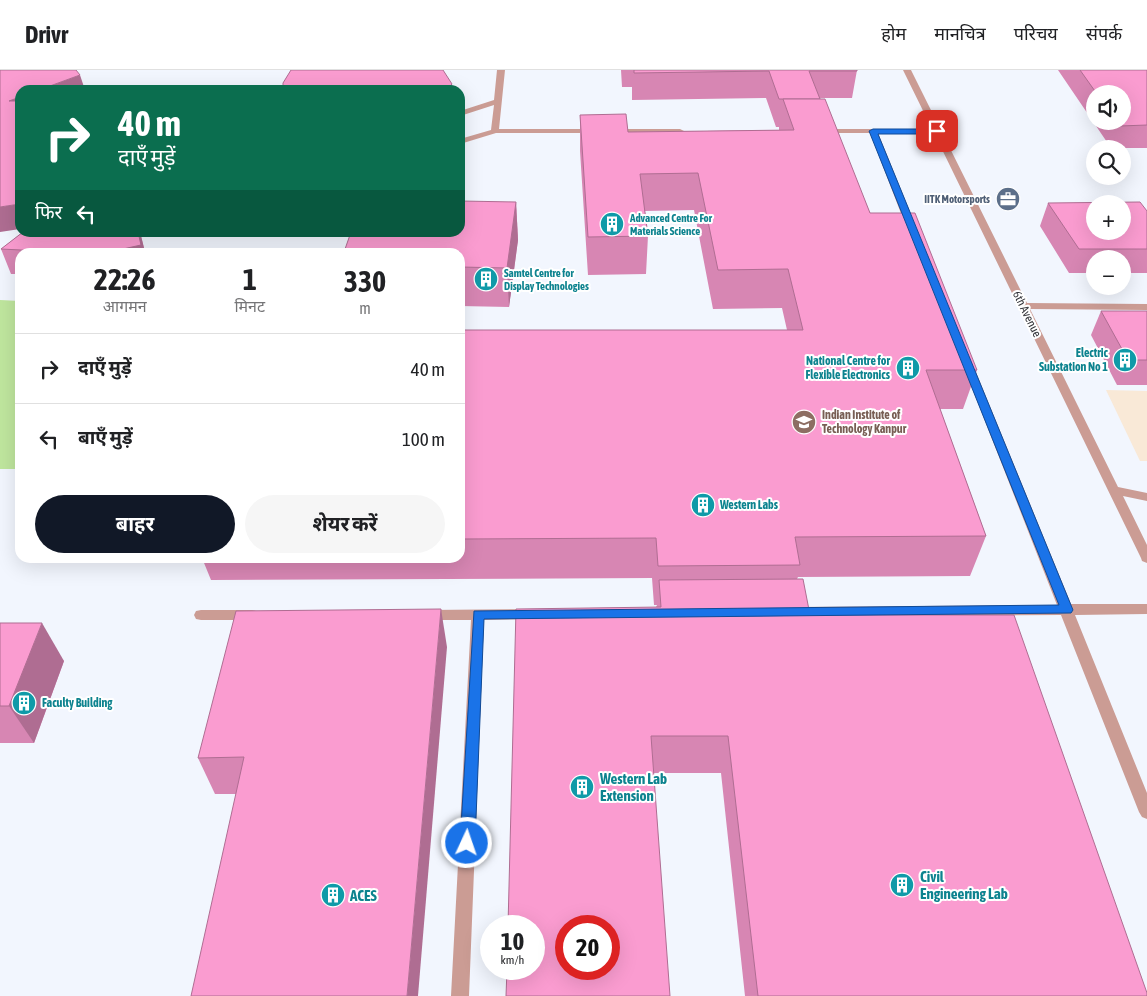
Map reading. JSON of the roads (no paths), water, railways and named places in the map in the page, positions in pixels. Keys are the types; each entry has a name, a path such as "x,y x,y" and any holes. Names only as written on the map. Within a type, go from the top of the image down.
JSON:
{"street":[{"path":"495,131 501,70"},
{"name":"6th Avenue","path":"907,70 1147,558"},
{"path":"465,112 498,101"},
{"path":"465,140 495,131 686,131"},
{"path":"814,131 937,131"},
{"path":"873,131 918,242"},
{"path":"1023,306 1147,306"},
{"path":"963,352 1147,812"},
{"path":"1114,490 1147,497"},
{"path":"778,612 1147,609"},
{"path":"201,614 270,614"},
{"path":"409,614 548,614"},
{"path":"460,996 478,614"}],"place":[{"name":"IITK Motorsports","path":"1008,199"},
{"name":"Advanced Centre For Materials Science","path":"612,224"},
{"name":"Samtel Centre for Display Technologies","path":"486,279"},
{"name":"Electric Substation No 1","path":"1125,360"},
{"name":"National Centre for Flexible Electronics","path":"908,368"},
{"name":"Indian Institute of Technology Kanpur","path":"804,422"},
{"name":"Western Labs","path":"703,505"},
{"name":"Faculty Building","path":"24,703"},
{"name":"Western Lab Extension","path":"582,787"},
{"name":"Civil Engineering Lab","path":"902,885"},
{"name":"ACES","path":"333,895"}]}
